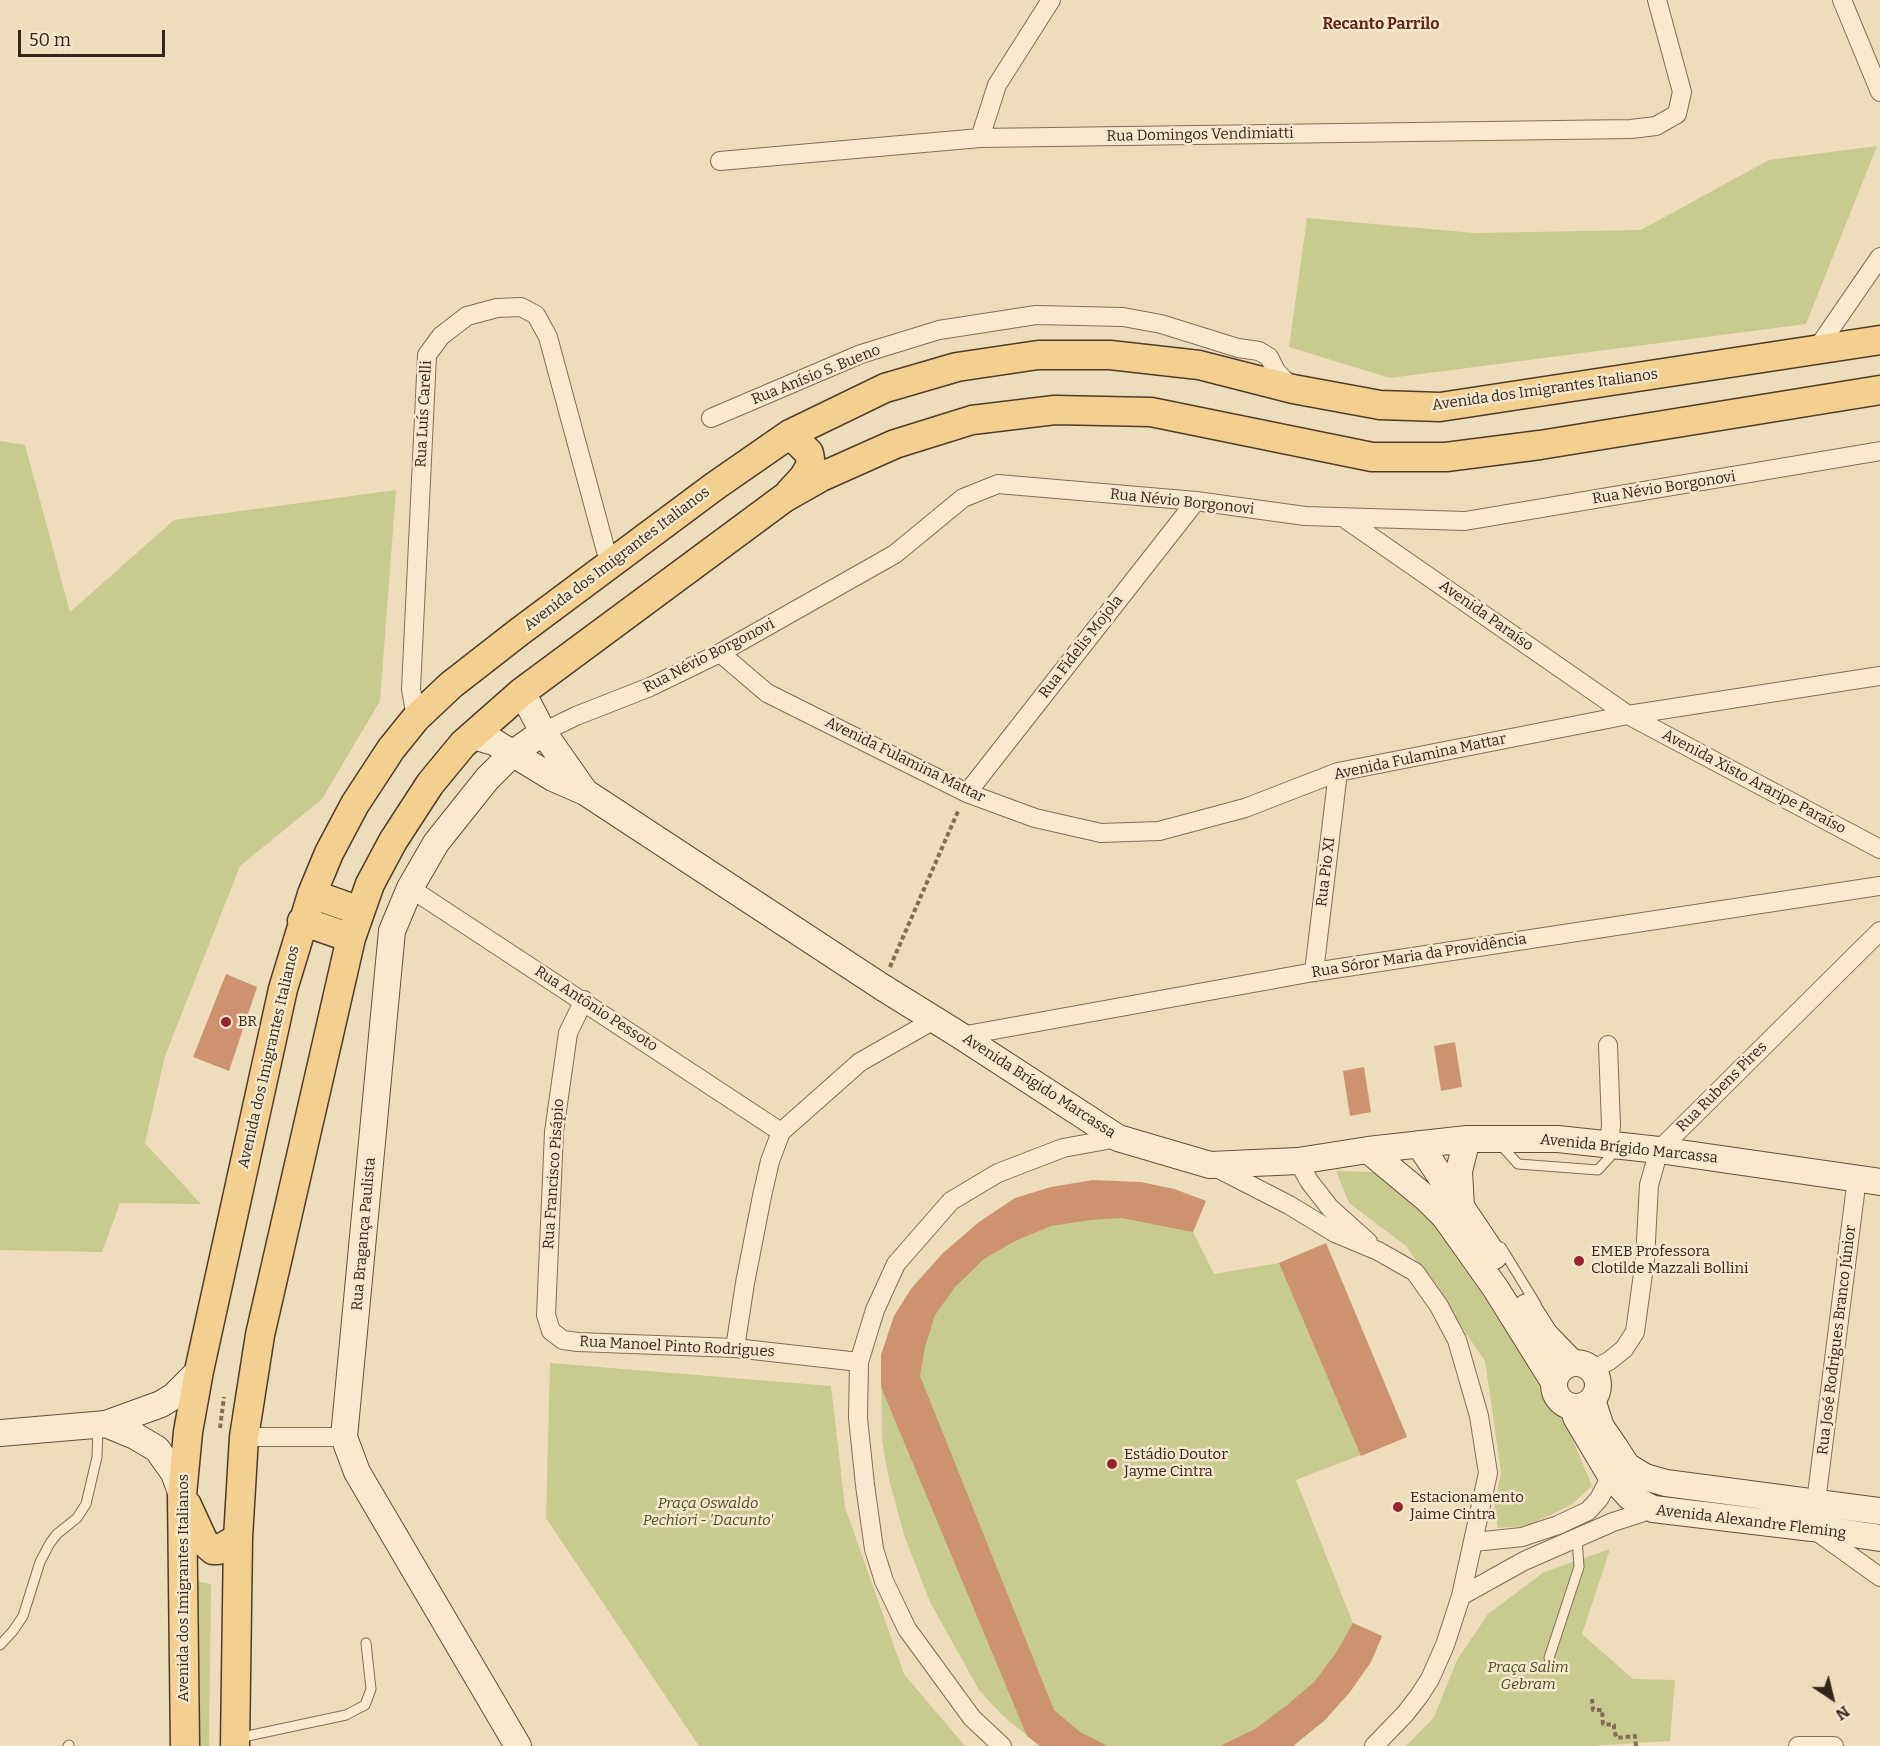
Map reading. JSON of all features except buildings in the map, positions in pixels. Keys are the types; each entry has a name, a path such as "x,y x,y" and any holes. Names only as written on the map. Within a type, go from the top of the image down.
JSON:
{"main road":[{"name":"Avenida dos Imigrantes Italianos","path":"184,1746 182,1495 188,1432 198,1371 283,989 307,908 329,853 355,804 391,749 417,718 451,684 715,486 790,434 885,388 957,367 1038,355 1110,355 1199,365 1293,389 1380,405 1440,407 1880,340"},
{"path":"235,1742 238,1538 244,1437 260,1335 351,938 370,884 393,841 430,784 463,744 522,692 784,498 821,477 895,444 972,420 1055,410 1151,412 1372,457 1446,457 1540,445 1880,390"},
{"path":"784,498 803,478 811,465 809,453 790,434"},
{"path":"307,908 360,911"},
{"path":"307,908 351,938"},
{"path":"182,1495 208,1547 218,1550 238,1538"}],"street":[{"path":"980,138 997,85 1051,0"},
{"name":"Rua Domingos Vendimiatti","path":"720,161 980,138 1631,129 1656,126 1677,114 1682,92 1657,0"},
{"path":"1842,0 1880,92"},
{"path":"1816,350 1880,257"},
{"name":"Rua Luís Carelli","path":"417,718 411,688 427,355 441,336 467,316 497,308 521,307 536,315 548,337 610,566"},
{"name":"Rua Anísio S. Bueno","path":"711,418 861,354 939,330 1036,315 1123,317 1161,324 1238,348 1259,351 1269,357 1276,371 1293,389"},
{"name":"Rua Névio Borgonovi","path":"543,732 576,716 650,687 720,653 895,554 963,498 998,484 1196,501 1305,516 1465,520 1880,452"},
{"name":"Rua Fidelis Mojola","path":"967,793 1196,501"},
{"name":"Avenida Paraíso","path":"1344,518 1628,715"},
{"name":"Avenida Fulamina Mattar","path":"720,653 767,693 967,793 1035,818 1101,833 1159,831 1245,808 1338,772 1628,715 1880,676"},
{"name":"Avenida Brígido Marcassa","path":"522,692 543,732 585,792"},
{"name":"Avenida Xisto Araripe Paraíso","path":"1628,715 1880,849"},
{"name":"Rua Bragança Paulista","path":"518,1746 357,1472 344,1437 392,931 410,888 435,843 487,779 512,754 543,732"},
{"name":"Avenida Brígido Marcassa","path":"473,736 494,742 553,778 585,792 882,987 1118,1138 1210,1165 1298,1161 1368,1150 1467,1139 1558,1139 1615,1144 1868,1180"},
{"name":"Rua Pio XI","path":"1314,972 1338,772"},
{"name":"Rua Sóror Maria da Providência","path":"961,1036 1314,972 1880,886"},
{"name":"Rua Antônio Pessoto","path":"410,888 584,1000 781,1132"},
{"name":"Rua Rubens Pires","path":"1582,1366 1609,1361 1624,1349 1635,1332 1645,1259 1649,1185 1659,1150 1880,931"},
{"name":"Rua Francisco Pisápio","path":"546,1315 554,1132 568,1033 584,1000"},
{"path":"735,1348 762,1196 770,1161 781,1132 860,1062 902,1036 934,1020"},
{"path":"1608,1045 1615,1144"},
{"path":"1002,1746 972,1718 907,1629 884,1581 874,1549 865,1485 858,1418 859,1362 875,1310 896,1264 951,1201 1009,1168 1063,1148 1118,1138"},
{"path":"1467,1139 1459,1171 1474,1220"},
{"path":"1419,1144 1474,1220 1545,1335 1596,1375 1598,1388 1583,1403 1576,1417 1611,1476 1630,1497 1653,1509"},
{"path":"1368,1150 1404,1178 1445,1217 1496,1289 1554,1382 1557,1396 1561,1401 1583,1403"},
{"path":"1298,1161 1308,1181 1330,1208 1378,1251"},
{"path":"1210,1165 1289,1205 1335,1233 1378,1251 1415,1272 1439,1306 1456,1340 1479,1416 1488,1473 1461,1596 1445,1645 1430,1679 1405,1714 1374,1746"},
{"name":"Rua José Rodrigues Branco Júnior","path":"1816,1502 1868,1180"},
{"name":"Rua Manoel Pinto Rodrigues","path":"546,1315 551,1331 563,1340 735,1348 859,1362"},
{"path":"1554,1382 1560,1370 1582,1366"},
{"path":"0,1433 102,1424 161,1404 174,1396 198,1371"},
{"name":"Avenida Alexandre Fleming","path":"1583,1403 1628,1466 1645,1477 1666,1483 1880,1511"},
{"path":"102,1424 135,1436 157,1449 174,1473 182,1495"},
{"path":"244,1437 344,1437"},
{"path":"1474,1542 1522,1537 1558,1525 1588,1511 1599,1499 1611,1476"},
{"name":"Avenida Alexandre Fleming","path":"1461,1596 1524,1561 1613,1522 1653,1509 1880,1538"},
{"path":"1812,1528 1880,1577"},
{"path":"1798,1746 1834,1746"}],"lane":[{"path":"1496,1239 1549,1324 1545,1335"},
{"path":"0,1645 23,1616 40,1562 50,1543 57,1534 77,1518 86,1504 102,1424"},
{"path":"1549,1658 1579,1567 1577,1538"},
{"path":"235,1742 346,1716 365,1705 371,1689 366,1643"}],"path":[{"path":"882,987 967,793"},
{"path":"1592,1699 1593,1710 1602,1710 1603,1724 1614,1725 1617,1738 1635,1736 1636,1746"}],"green space":[{"path":"1877,146 1806,324 1390,378 1289,347 1307,218 1474,233 1641,230 1769,160"},
{"path":"0,441 25,445 70,612 174,520 396,490 380,701 322,799 240,866 165,1056 145,1143 201,1204 120,1203 102,1252 0,1250"},
{"path":"1336,1171 1373,1172 1432,1220 1560,1409 1592,1486 1571,1505 1527,1526 1498,1528 1494,1509 1501,1472 1485,1361 1406,1246 1349,1203"},
{"name":"Estádio Doutor Jayme Cintra","path":"1140,1182 1174,1189 1206,1201 1193,1232 1214,1274 1279,1263 1326,1243 1407,1437 1296,1480 1353,1623 1382,1636 1371,1662 1325,1720 1293,1746 1040,1746 1003,1716 979,1690 930,1602 904,1535 889,1479 882,1441 881,1355 894,1316 911,1289 943,1253"},
{"name":"Praça Oswaldo Pechiori - 'Dacunto'","path":"550,1363 831,1386 845,1507 904,1674 965,1746 699,1746 546,1518"},
{"name":"Praça Salim Gebram","path":"1610,1549 1582,1634 1633,1679 1675,1680 1670,1741 1588,1746 1406,1746 1434,1717 1457,1660 1488,1614 1544,1572"},
{"path":"196,1581 211,1584 209,1746 197,1746"}],"place":[{"name":"BR","path":"226,1022"},
{"name":"EMEB Professora Clotilde Mazzali Bollini","path":"1579,1261"},
{"name":"Estádio Doutor Jayme Cintra","path":"1112,1464"},
{"name":"Estacionamento Jaime Cintra","path":"1398,1507"}],"district":[{"name":"Recanto Parrilo","path":"1381,25"}]}
